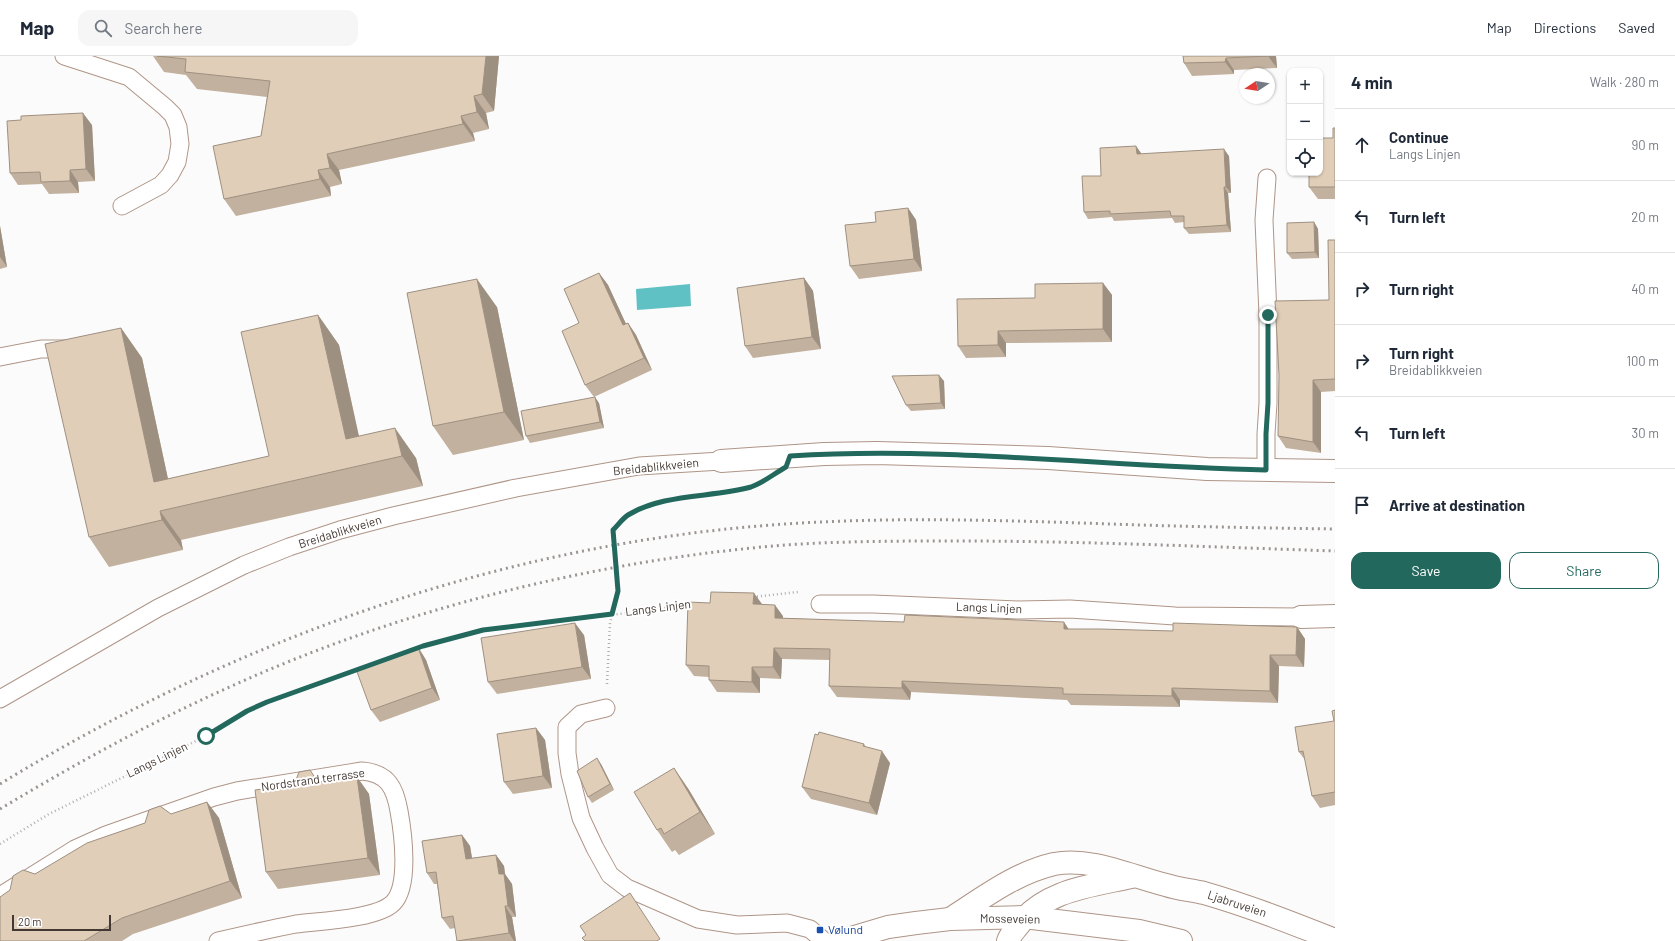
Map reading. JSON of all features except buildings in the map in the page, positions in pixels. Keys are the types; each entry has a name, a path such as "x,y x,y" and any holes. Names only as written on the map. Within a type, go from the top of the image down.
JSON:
{"main road":[{"name":"Breidablikkveien","path":"721,461 824,454 877,453 1048,458 1207,469 1335,471"},
{"name":"Langs Linjen","path":"1301,617 1335,616"},
{"name":"Ljabruveien","path":"950,919 1008,881 1054,864 1068,862 1085,863 1202,893 1249,907 1335,940"},
{"name":"Ljabruveien","path":"1008,941 1024,917 1041,904 1061,893 1136,876"},
{"name":"Mosseveien","path":"840,941 888,927 950,919 1024,917 1139,931 1181,941"}],"lane":[{"path":"64,56 129,77 165,106 173,115 178,127 180,144 177,162 170,175 161,185 122,206"},
{"path":"1266,470 1268,315 1264,220 1267,178"},
{"path":"0,356 41,349 88,350"},
{"name":"Breidablikkveien","path":"0,699 158,608 244,565 289,547 340,530 393,516 516,488 639,466 721,461"},
{"name":"Langs Linjen","path":"820,604 873,604 1019,610 1070,609 1175,616 1301,617"},
{"path":"606,708 581,714 566,727 567,753 570,774 582,818 595,848 610,875 627,888 698,919 737,925 787,922 810,929 824,941"},
{"name":"Nordstrand terrasse","path":"0,896 75,850 106,835 214,797 264,786 362,771 373,772 388,781 396,796 402,828 404,859 401,888 394,902 384,909 362,915 297,924 219,941"}],"path":[{"path":"606,708 610,623 618,591 613,530 628,515 646,507 683,498 729,491"},
{"path":"749,598 803,591 820,604"},
{"name":"Langs Linjen","path":"409,651 483,630 696,604"},
{"name":"Langs Linjen","path":"0,844 49,814 206,736 247,711 267,702 359,669"}],"water":[{"path":"690,284 691,306 637,310 636,289"}],"railway":[{"path":"0,784 91,732 184,684 280,643 377,606 477,576 578,552 681,535 785,524 874,520 1007,521 1335,529"},
{"path":"0,809 86,759 144,728 234,685 299,657 434,611 503,592 644,562 715,552 785,545 894,541 1147,544 1335,551"}],"place":[{"name":"Vølund","path":"820,930"}],"route":[{"path":"206,736 247,711 267,702 423,646 483,630 612,614 618,591 613,530 628,515 646,507 665,502 752,487 786,467 790,456 877,453 1048,458 1207,469 1266,470 1268,315"}]}
